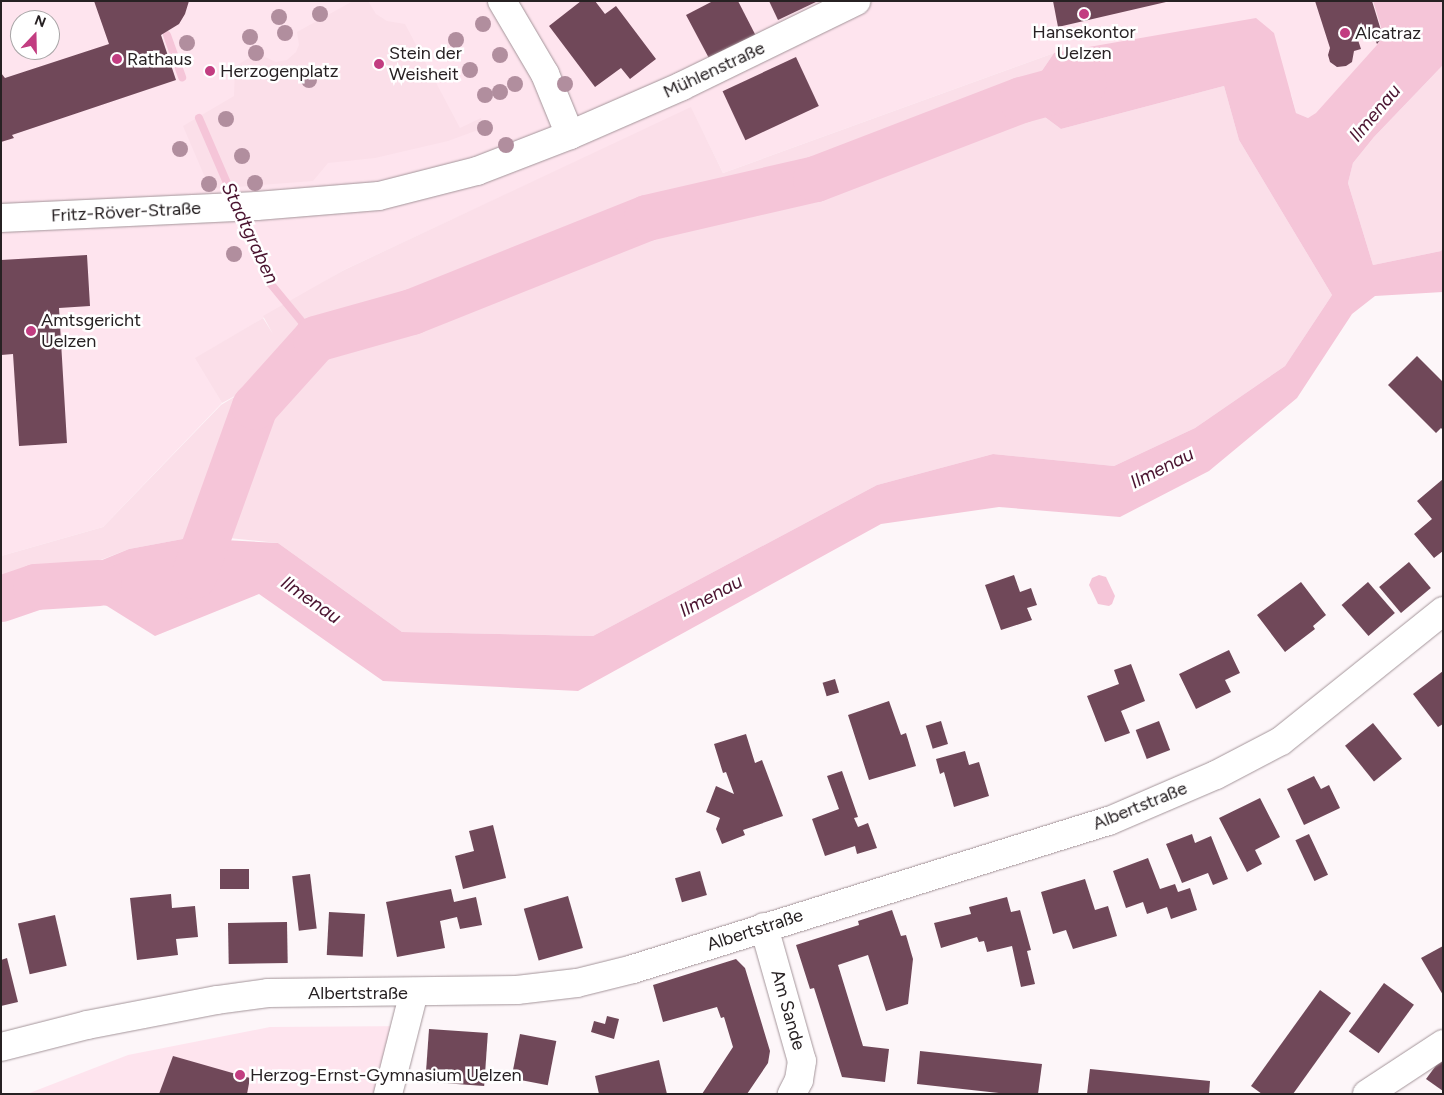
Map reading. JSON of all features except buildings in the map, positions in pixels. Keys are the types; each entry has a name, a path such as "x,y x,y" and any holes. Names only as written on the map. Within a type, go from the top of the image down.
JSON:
{"street":[{"path":"502,1 545,74 570,135"},
{"name":"Mühlenstraße","path":"570,135 682,86 856,1"},
{"name":"Fritz-Röver-Straße","path":"1,218 257,206 379,196 477,172 570,135"},
{"name":"Albertstraße","path":"1,1047 78,1026 217,1000 268,993 517,990 577,983 632,969 1108,821 1216,775 1281,741 1443,611"},
{"name":"Am Sande","path":"764,927 802,1061 799,1080 792,1094"},
{"path":"388,1094 414,992"},
{"path":"1367,1094 1443,1044"},
{"path":"1390,1094 1412,1064"}],"shaded area":[{"path":"1,1 1373,1 1384,37 1316,114 1308,118 1296,113 1291,94 1054,53 723,173 691,108 344,270 196,358 222,403 103,527 1,556"},
{"path":"353,1 368,1 376,14 387,21 405,24 460,128 481,118 482,125 478,130 448,141 375,158 328,163 313,181 210,189 183,126 234,96 235,66 260,52 265,57 276,62 287,60 296,52 299,45 297,32"},
{"path":"1054,53 1022,100 1061,129 1224,86 1239,140 1332,295 1285,366 1195,428 1114,466 993,454 877,485 593,636 402,632 278,543 209,536 129,549 1,599 1,556 103,527 221,405 244,391 222,403 195,358 263,318 273,334 263,316 344,270 691,107 723,173"},
{"path":"1443,65 1443,248 1441,251 1373,265 1348,183 1353,163 1374,137"},
{"name":"Herzog-Ernst-Gymnasium Uelzen","path":"414,1026 398,1094 27,1094 128,1055 270,1027"}],"water":[{"path":"1373,1 1443,1 1443,65 1374,137 1353,163 1348,183 1373,265 1441,251 1443,248 1443,292 1375,296 1352,314 1297,398 1209,471 1120,517 999,507 881,524 578,691 383,681 259,594 155,636 107,606 36,587 129,549 188,538 278,543 402,632 593,636 877,485 993,454 1114,466 1195,428 1285,366 1332,295 1239,140 1224,86 1061,129 1022,100 1054,53 1256,18 1274,33 1296,113 1308,118 1316,113 1384,37"},
{"path":"1099,575 1106,577 1115,596 1112,604 1109,606 1098,604 1089,585 1092,578"}],"waterway":[{"name":"Stadtgraben","path":"167,35 182,77"},
{"path":"194,576 255,407 316,339 412,312 647,218 816,179 1022,100 1084,83"},
{"name":"Stadtgraben","path":"199,118 270,283 316,339"},
{"name":"Ilmenau","path":"1,599 36,587 99,583"}],"place":[{"name":"Hansekontor Uelzen","path":"1084,14"},
{"name":"Alcatraz","path":"1345,33"},
{"name":"Rathaus","path":"117,59"},
{"name":"Stein der Weisheit","path":"379,64"},
{"name":"Herzogenplatz","path":"210,71"},
{"name":"Amtsgericht Uelzen","path":"31,331"},
{"name":"Herzog-Ernst-Gymnasium Uelzen","path":"240,1075"}]}
